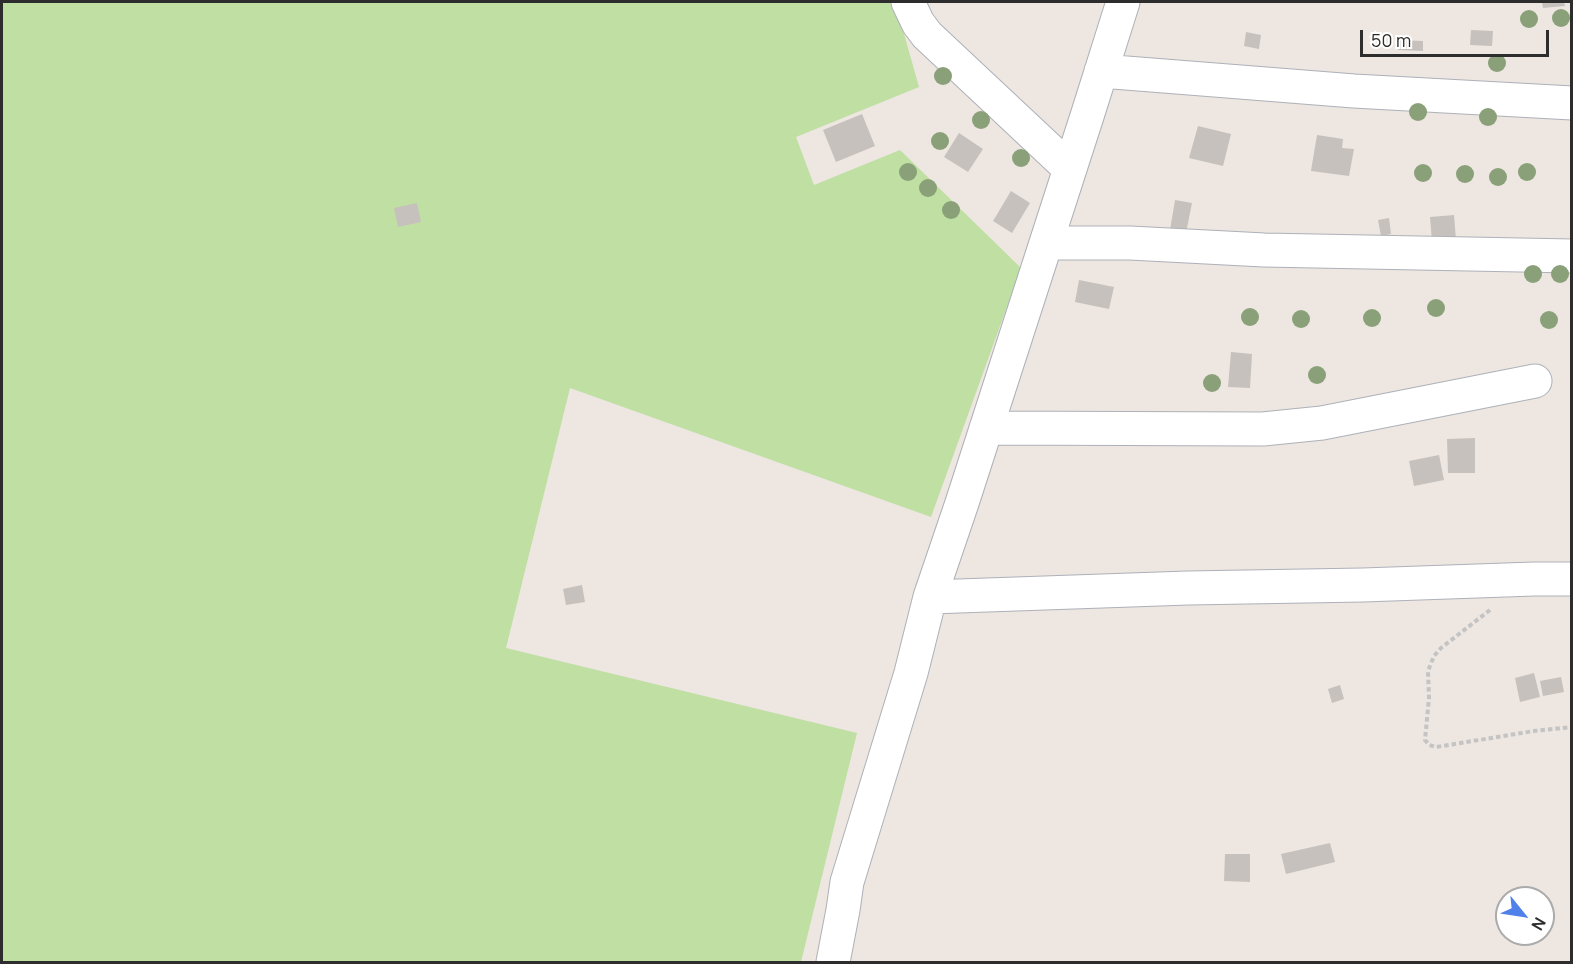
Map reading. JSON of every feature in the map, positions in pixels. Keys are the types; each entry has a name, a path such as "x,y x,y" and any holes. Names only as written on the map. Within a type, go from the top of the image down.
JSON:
{"street":[{"path":"908,2 918,23 927,35 1070,168"},
{"path":"833,963 847,882 911,673 930,597 1123,2"},
{"path":"1101,71 1354,91 1572,103"},
{"path":"1046,243 1130,243 1264,250 1572,256"},
{"path":"986,428 1263,429 1322,423 1534,381"},
{"path":"930,597 1572,579"}],"path":[{"path":"1494,606 1434,656 1428,671 1429,698 1425,740 1429,745 1436,747 1572,727"}],"green space":[{"path":"2,2 895,2 919,87 796,137 814,185 900,150 1021,268 931,517 570,388 506,648 857,733 801,962 2,962"}],"building":[{"path":"1542,2 1564,2 1565,6 1543,8"},
{"path":"1471,30 1493,31 1492,46 1470,45"},
{"path":"1246,32 1261,35 1259,49 1244,46"},
{"path":"1399,40 1423,41 1423,51 1398,50"},
{"path":"862,114 875,146 836,162 823,130"},
{"path":"1198,126 1231,134 1223,166 1189,158"},
{"path":"959,133 983,149 968,172 944,157"},
{"path":"1317,135 1343,139 1342,148 1354,149 1349,176 1311,171"},
{"path":"1011,191 1030,203 1012,233 993,221"},
{"path":"1175,200 1192,203 1186,233 1170,230"},
{"path":"417,203 421,222 398,227 394,208"},
{"path":"1454,215 1456,240 1432,241 1430,217"},
{"path":"1389,218 1391,234 1381,236 1378,220"},
{"path":"1079,280 1114,287 1109,309 1075,302"},
{"path":"1231,352 1252,354 1250,388 1228,387"},
{"path":"1475,438 1475,473 1448,473 1447,439"},
{"path":"1439,455 1444,480 1414,486 1409,461"},
{"path":"582,585 585,602 566,605 563,589"},
{"path":"1534,673 1540,697 1520,702 1515,678"},
{"path":"1561,677 1564,692 1543,696 1540,681"},
{"path":"1340,685 1344,699 1332,703 1328,689"},
{"path":"1330,843 1335,862 1286,874 1281,854"},
{"path":"1225,854 1250,854 1250,882 1224,881"}]}
